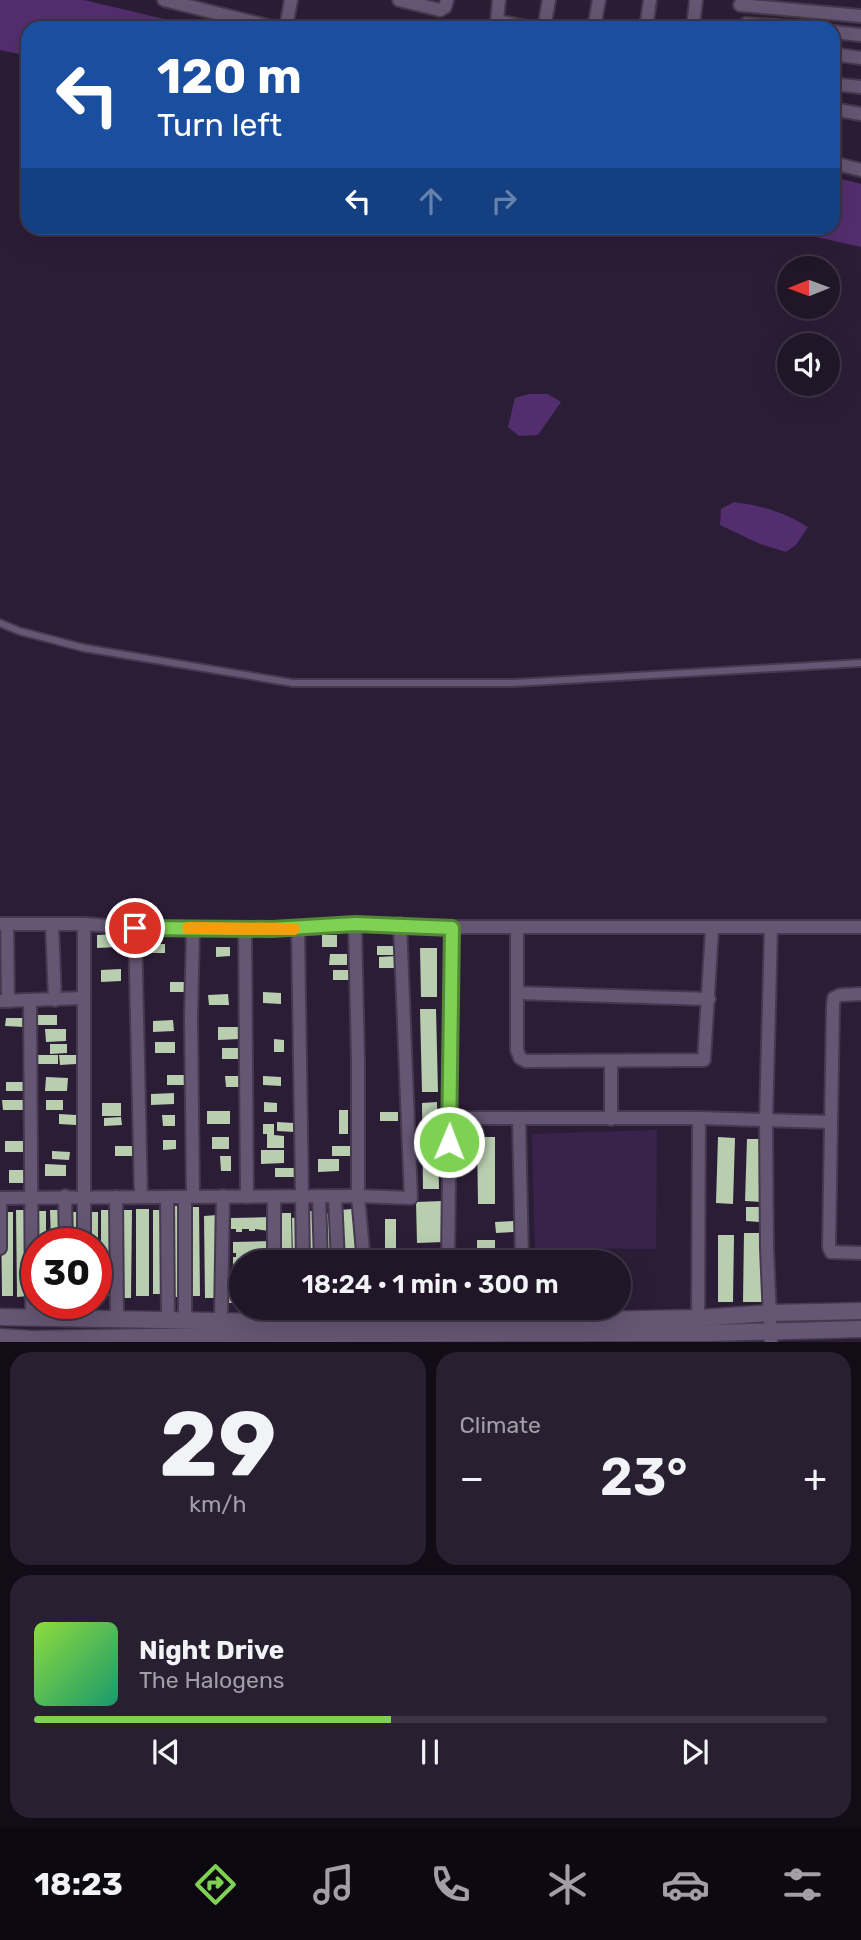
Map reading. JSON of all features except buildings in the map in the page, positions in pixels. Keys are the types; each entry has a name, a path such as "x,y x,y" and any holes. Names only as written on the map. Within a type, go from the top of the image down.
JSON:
{"main road":[{"path":"523,1321 591,1337 705,1331 771,1313 861,1311"},
{"path":"0,1317 21,1317"},
{"path":"112,1318 229,1319"},
{"path":"0,1337 32,1339 523,1321 771,1336 861,1329"}],"street":[{"path":"164,0 248,21"},
{"path":"287,21 291,0"},
{"path":"399,0 440,10 445,7 447,0"},
{"path":"497,21 499,0"},
{"path":"545,21 549,0"},
{"path":"595,21 599,0"},
{"path":"647,21 650,0"},
{"path":"694,21 695,0"},
{"path":"745,21 740,3 861,16"},
{"path":"840,33 861,35"},
{"path":"840,55 861,58"},
{"path":"840,85 861,87"},
{"path":"840,110 861,114"},
{"path":"840,165 861,170"},
{"path":"84,998 4,1001 3,924 84,924 192,929 298,929 355,924 452,928 861,927"},
{"path":"52,924 55,1000"},
{"path":"84,924 84,1228"},
{"path":"355,924 358,1196 363,1250"},
{"path":"0,1248 0,1198 411,1198 400,924"},
{"path":"517,927 517,1050 520,1058 526,1061 704,1059 712,929"},
{"path":"135,928 142,1197"},
{"path":"448,1250 452,928"},
{"path":"771,928 766,1122 771,1336"},
{"path":"185,1320 192,929"},
{"path":"245,929 247,1197"},
{"path":"298,929 303,1250"},
{"path":"517,993 709,999"},
{"path":"861,994 834,998 829,1247 831,1252 861,1253"},
{"path":"30,1000 31,1228"},
{"path":"611,1061 611,1119"},
{"path":"449,1118 699,1118 831,1122"},
{"path":"699,1118 705,1331"},
{"path":"519,1119 522,1250"},
{"path":"65,1196 66,1228"},
{"path":"221,1320 223,1196"},
{"path":"319,1196 321,1250"},
{"path":"335,1196 337,1250"},
{"path":"116,1197 117,1319"},
{"path":"274,1197 275,1250"},
{"path":"167,1198 168,1320"}],"lane":[{"path":"0,623 19,631 84,648 293,683 514,683 861,663"}],"shaded area":[{"path":"0,0 84,0 172,21 21,21 21,54 0,50"},
{"path":"840,179 861,184 861,247 807,235 840,235"},
{"path":"529,394 548,394 561,402 538,435 519,436 508,427 515,398"},
{"path":"734,502 772,510 808,527 796,545 786,552 760,544 720,525 721,509"},
{"path":"657,1130 656,1249 535,1248 532,1134"}],"slow traffic":[{"path":"188,928 294,929"}],"route":[{"path":"135,928 298,929 355,924 400,924 452,928 449,1142"}]}
